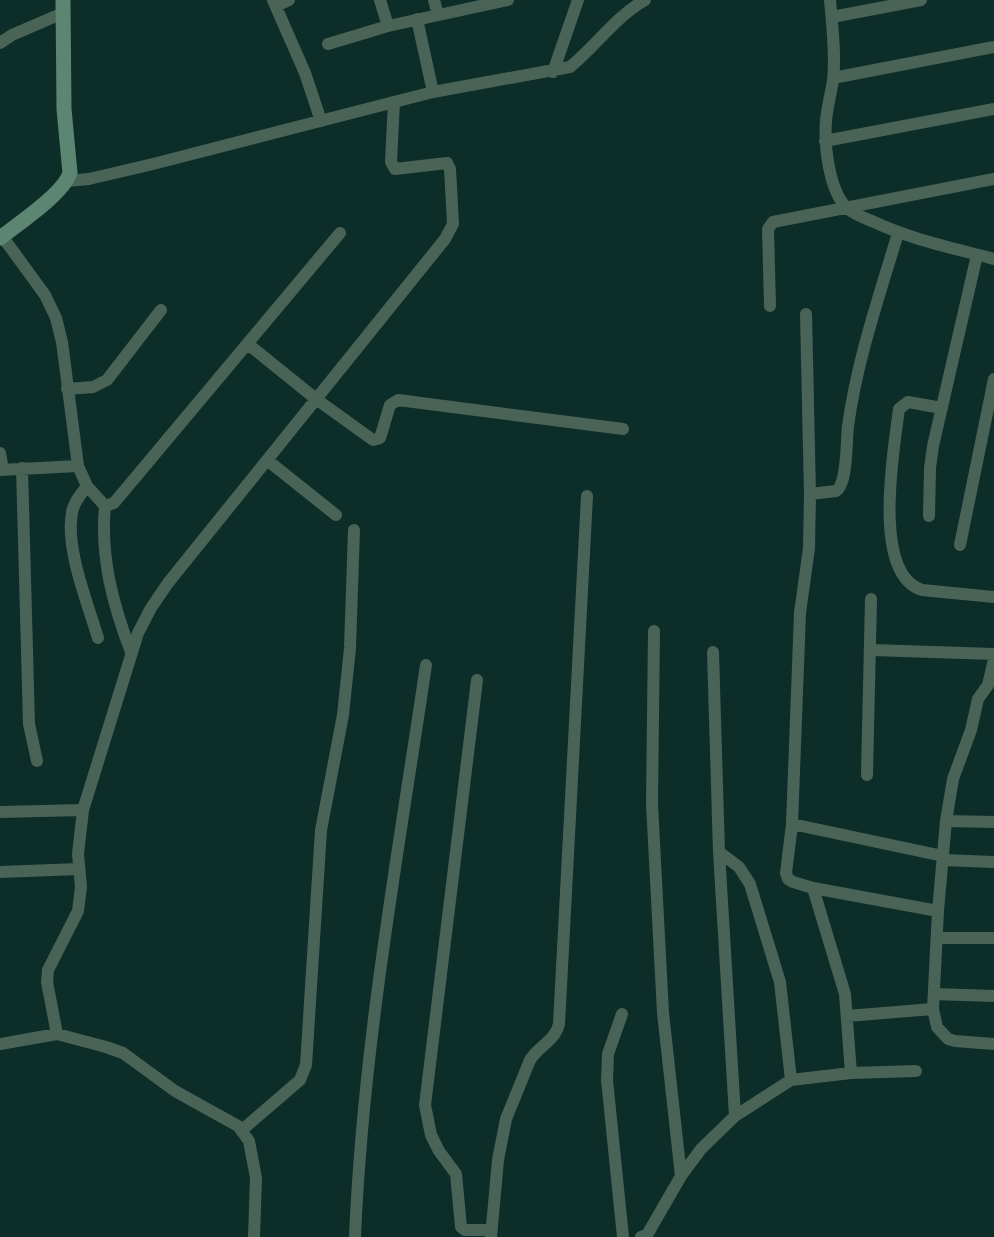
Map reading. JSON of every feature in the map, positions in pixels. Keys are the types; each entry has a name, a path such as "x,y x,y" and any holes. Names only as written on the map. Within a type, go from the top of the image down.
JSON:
{"street":[{"path":"289,0 274,3 305,72 320,121"},
{"path":"380,0 388,26"},
{"path":"434,0 438,15"},
{"path":"328,44 388,26 508,0"},
{"path":"554,72 578,0"},
{"path":"67,181 89,179 433,92 534,73 554,72 570,67 587,54 610,27 645,0"},
{"path":"830,0 833,78 826,120 825,142 828,164 837,191 846,207 898,234 994,259"},
{"path":"832,17 921,0"},
{"path":"0,43 63,7 64,109 70,173 67,181 1,237 45,295 56,318 62,342 78,466 86,486 105,506 105,547 109,581 117,616 131,652"},
{"path":"417,20 433,92"},
{"path":"833,78 994,47"},
{"path":"57,1034 47,982 48,970 78,911 81,887 78,854 84,810 131,652 151,608 168,583 444,239 453,224 450,169 446,163 395,170 391,162 394,102"},
{"path":"825,142 994,108"},
{"path":"770,306 769,224 846,207 994,179"},
{"path":"105,506 114,503 249,345 340,233"},
{"path":"810,494 836,491 843,483 848,426 855,384 898,234"},
{"path":"929,516 930,468 977,255"},
{"path":"67,389 93,387 106,380 161,310"},
{"path":"806,314 810,494 809,548 800,613 792,824 786,873 788,879 793,882 813,888 938,911"},
{"path":"249,345 316,399 377,440 390,404 398,400 623,429"},
{"path":"960,545 994,379"},
{"path":"942,408 908,402 899,409 890,478 892,541 901,571 913,587 994,597"},
{"path":"0,453 1,470 78,466"},
{"path":"266,460 336,515"},
{"path":"22,468 30,724 37,761"},
{"path":"86,486 74,504 71,526 76,564 98,638"},
{"path":"476,680 424,1105 431,1135 439,1151 456,1174 461,1227 465,1230 491,1234 498,1160 506,1119 530,1060 536,1052 554,1038 559,1024 587,496"},
{"path":"242,1130 300,1080 306,1065 321,830 343,715 350,648 354,530"},
{"path":"868,775 872,650 871,599"},
{"path":"654,631 652,804 663,1013 680,1176"},
{"path":"872,650 994,654"},
{"path":"713,652 719,852 735,1116"},
{"path":"994,659 988,685 978,699 971,730 953,779 946,821 938,911 933,1009 937,1027 948,1039 994,1044"},
{"path":"355,1237 358,1165 369,1058 426,665"},
{"path":"0,812 84,810"},
{"path":"946,821 994,822"},
{"path":"792,824 943,858 994,862"},
{"path":"719,852 739,868 750,884 782,990 791,1080"},
{"path":"0,872 80,869"},
{"path":"813,888 845,994 851,1073"},
{"path":"937,938 994,938"},
{"path":"934,994 994,996"},
{"path":"847,1016 933,1009"},
{"path":"622,1014 608,1054 607,1080 623,1237"},
{"path":"0,1044 57,1034 123,1053 175,1091 242,1130 249,1141 256,1178 254,1237"},
{"path":"641,1237 647,1235 680,1176 701,1149 735,1116 791,1080 851,1073 916,1071"}]}
